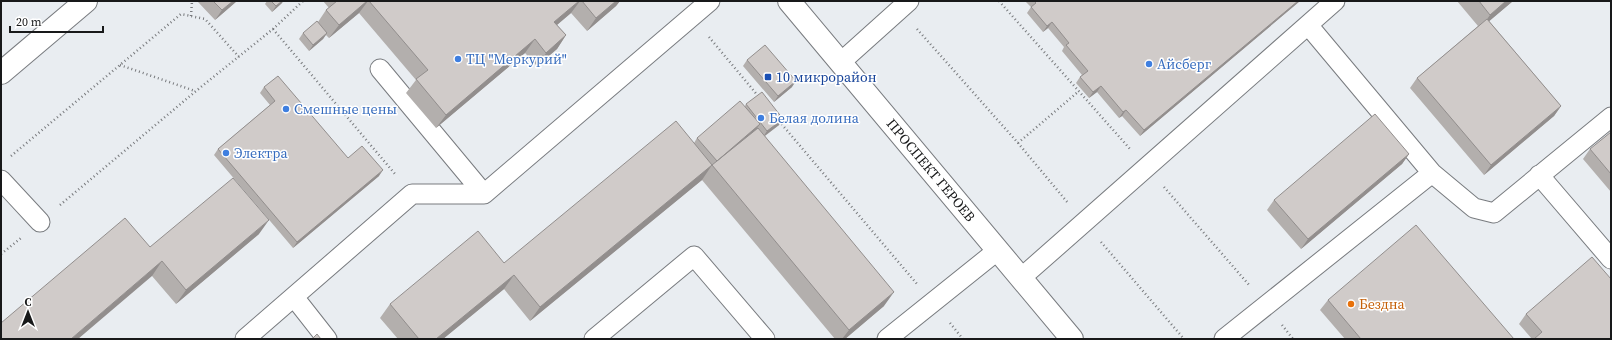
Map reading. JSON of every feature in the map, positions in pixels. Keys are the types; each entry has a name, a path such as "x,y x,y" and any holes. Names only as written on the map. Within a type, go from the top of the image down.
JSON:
{"street":[{"path":"1,73 86,1"},
{"name":"ПРОСПЕКТ ГЕРОЕВ","path":"789,1 1072,339"}],"lane":[{"path":"245,339 412,194 484,194 710,1"},
{"path":"1021,278 1335,1"},
{"path":"840,62 904,5"},
{"path":"1308,25 1432,173 1474,208 1494,213 1611,116"},
{"path":"380,68 484,194"},
{"path":"1224,339 1432,173"},
{"path":"1539,175 1611,259"},
{"path":"1,180 40,222"},
{"path":"887,339 998,250"},
{"path":"594,339 694,256 765,339"},
{"path":"294,297 327,339"}],"path":[{"path":"191,16 192,1"},
{"path":"1,254 196,91 273,29 303,1"},
{"path":"904,5 1084,222 1184,339"},
{"path":"7,159 181,14 205,19 239,57"},
{"path":"691,16 763,101"},
{"path":"273,29 412,194"},
{"path":"120,65 196,91"},
{"path":"1018,143 1079,91"},
{"path":"778,120 963,339"}],"building":[{"path":"213,1 233,1 222,10"},
{"path":"271,1 282,1 276,6"},
{"path":"337,1 367,1 339,25 326,10"},
{"name":"ТЦ \"Меркурий\"","path":"369,1 579,1 554,22 566,35 546,53 535,39 446,115 416,79 428,70"},
{"path":"582,1 616,1 596,18"},
{"name":"Айсберг","path":"1034,1 1298,1 1144,130 1126,110 1123,112 1101,86 1093,92 1080,77 1088,71 1066,45 1069,43 1052,22 1047,26 1031,7 1036,3"},
{"path":"1479,1 1506,1 1490,15"},
{"path":"1487,19 1561,106 1491,165 1417,78"},
{"path":"317,21 327,33 313,45 303,33"},
{"name":"10 микрорайон","path":"765,45 796,81 778,96 747,60"},
{"path":"278,76 348,158 362,146 383,170 297,242 218,149 275,101 264,87"},
{"name":"Белая долина","path":"762,92 783,119 767,131 746,104"},
{"path":"740,101 760,124 717,161 697,138"},
{"path":"1375,114 1409,154 1308,239 1274,200"},
{"path":"676,121 712,165 540,307 514,275 436,339 419,339 390,304 478,231 504,263"},
{"path":"758,128 894,292 849,330 712,165"},
{"path":"1611,132 1611,174 1590,149"},
{"path":"233,178 269,220 186,290 162,261 71,339 1,339 1,323 125,218 150,247"},
{"path":"1416,225 1514,339 1361,339 1328,300"},
{"path":"1592,257 1611,279 1611,339 1534,339 1542,332 1526,314"},
{"path":"317,334 321,339 312,339"}],"place":[{"name":"ТЦ \"Меркурий\"","path":"458,59"},
{"name":"Айсберг","path":"1149,64"},
{"name":"10 микрорайон","path":"768,77"},
{"name":"Смешные цены","path":"286,109"},
{"name":"Белая долина","path":"761,118"},
{"name":"Электра","path":"226,153"},
{"name":"Бездна","path":"1351,304"}]}
